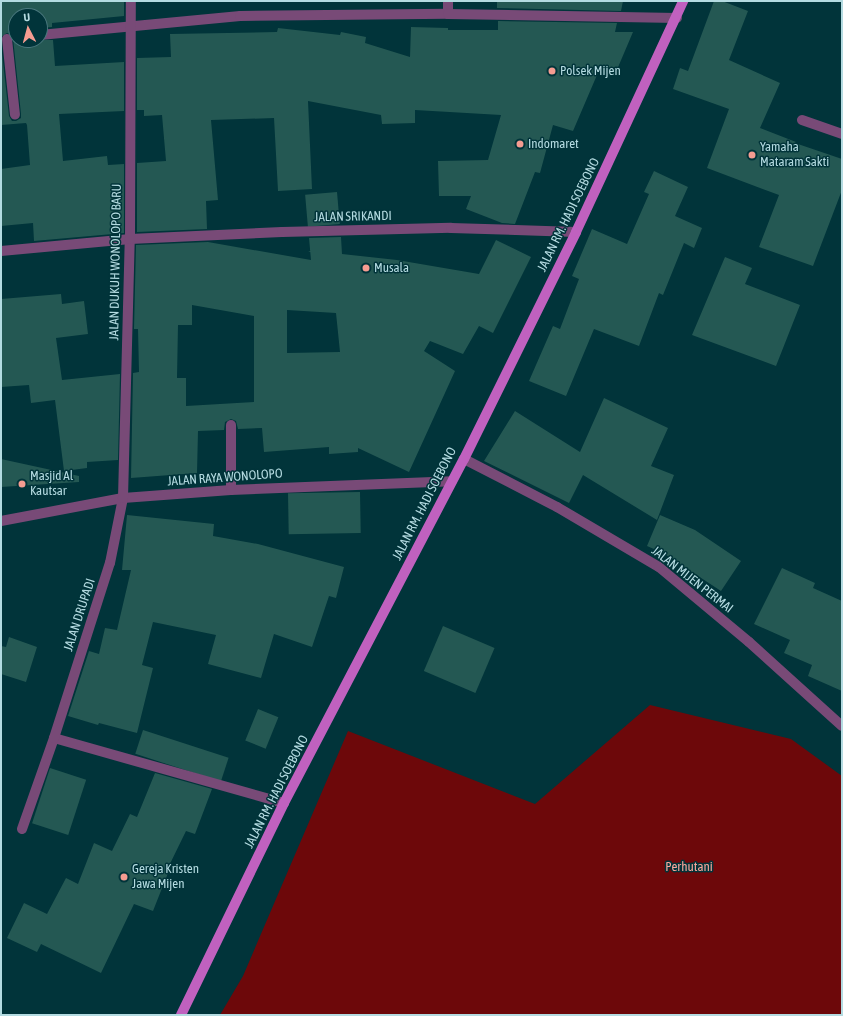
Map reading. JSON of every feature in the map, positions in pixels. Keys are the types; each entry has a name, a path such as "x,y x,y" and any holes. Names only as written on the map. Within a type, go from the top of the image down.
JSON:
{"main road":[{"name":"JALAN RM. HADI SOEBONO","path":"181,1015 284,803 464,459 576,232 677,18 683,1"}],"street":[{"name":"JALAN DUKUH WONOLOPO BARU","path":"124,498 130,239 131,1"},
{"path":"448,1 448,14"},
{"path":"48,34 240,16 448,14 677,18"},
{"path":"9,48 15,115"},
{"path":"802,120 842,134"},
{"name":"JALAN SRIKANDI","path":"1,251 130,239 282,232 451,228 576,232"},
{"path":"231,425 231,490"},
{"name":"JALAN MIJEN PERMAI","path":"464,459 556,507 659,567 750,642 842,726"},
{"name":"JALAN RAYA WONOLOPO","path":"1,521 124,498 231,490 452,481"},
{"name":"JALAN DRUPADI","path":"22,829 54,738 110,564 124,498"},
{"path":"54,738 284,803"}],"green space":[{"name":"Perhutani","path":"650,705 791,739 842,776 842,1015 220,1015 243,976 348,731 535,804"}],"building":[{"path":"1,1 124,1 124,16 52,23 52,27 48,27 48,8 8,8 8,33 1,37"},
{"path":"497,1 623,1 621,11 497,8"},
{"path":"714,1 722,1 748,11 729,60 780,83 760,128 796,142 795,143 842,159 842,190 813,266 759,247 779,195 707,168 729,109 673,89 680,68 688,71"},
{"path":"498,21 617,23 615,32 633,32 616,72 600,68 573,131 553,125 540,173 535,172 515,224 502,223 466,209 471,196 439,196 438,161 488,160 501,115 415,110 415,123 382,124 381,115 308,101 312,189 278,191 274,118 211,120 218,200 206,201 207,229 137,232 137,163 166,161 162,115 144,116 144,110 137,110 137,58 171,57 170,34 277,32 278,28 340,35 341,32 366,37 365,43 410,57 411,27 448,28 448,30 498,30"},
{"path":"48,40 53,40 55,66 124,62 124,111 59,114 63,161 107,156 108,165 124,164 124,233 34,241 33,223 1,226 1,169 30,165 26,123 1,125 1,44 9,116 12,121 16,121 21,118 14,48 48,48"},
{"path":"654,171 688,187 675,216 702,228 694,248 684,243 663,295 659,293 639,346 594,329 566,396 529,381 553,326 560,329 579,279 572,276 592,229 627,244 649,194 644,192"},
{"path":"337,192 340,224 308,227 305,195"},
{"path":"341,237 342,254 397,260 479,274 496,240 531,257 493,333 479,326 463,354 430,341 424,351 455,371 409,472 358,448 358,452 329,454 329,447 264,452 262,428 238,429 236,421 231,419 225,422 224,430 198,431 197,473 131,478 133,373 139,372 138,329 134,329 136,245 208,242 311,260 309,238","holes":["192,305 254,316 254,402 186,406 186,378 177,378 178,325 192,325","287,310 336,313 340,352 287,353"]},
{"path":"725,257 752,268 745,284 800,305 776,366 692,335"},
{"path":"61,294 62,304 84,301 88,334 56,338 62,380 120,374 118,460 87,462 87,468 64,471 55,400 31,403 29,385 1,387 1,299"},
{"path":"604,398 668,428 651,466 674,475 657,520 583,475 569,503 484,461 515,411 580,452"},
{"path":"1,459 79,476 79,482 1,487"},
{"path":"360,492 361,533 289,534 288,493"},
{"path":"127,515 214,524 213,536 258,544 344,567 336,598 329,596 312,647 274,634 261,678 208,664 216,635 153,622 142,665 153,668 137,733 99,723 98,725 68,716 89,651 99,654 105,628 117,630 131,570 122,570"},
{"path":"660,515 695,530 741,561 721,591 663,553 647,546"},
{"path":"782,568 815,583 813,588 842,601 842,691 808,676 812,665 784,653 790,640 754,624"},
{"path":"443,626 495,648 475,693 424,671"},
{"path":"9,637 37,647 26,682 1,674 1,646 6,647"},
{"path":"258,709 278,717 266,749 245,741"},
{"path":"143,730 229,758 221,782 135,754"},
{"path":"50,768 86,780 68,835 32,823"},
{"path":"155,773 212,789 195,834 186,831 166,872 168,873 153,911 134,904 101,973 41,944 37,952 7,938 24,903 47,914 66,878 78,884 94,843 112,851 130,814 137,817"}],"place":[{"name":"Polsek Mijen","path":"552,71"},
{"name":"Indomaret","path":"520,144"},
{"name":"Yamaha Mataram Sakti","path":"752,155"},
{"name":"Musala","path":"366,268"},
{"name":"Masjid Al Kautsar","path":"22,484"},
{"name":"Gereja Kristen Jawa Mijen","path":"124,877"}]}
